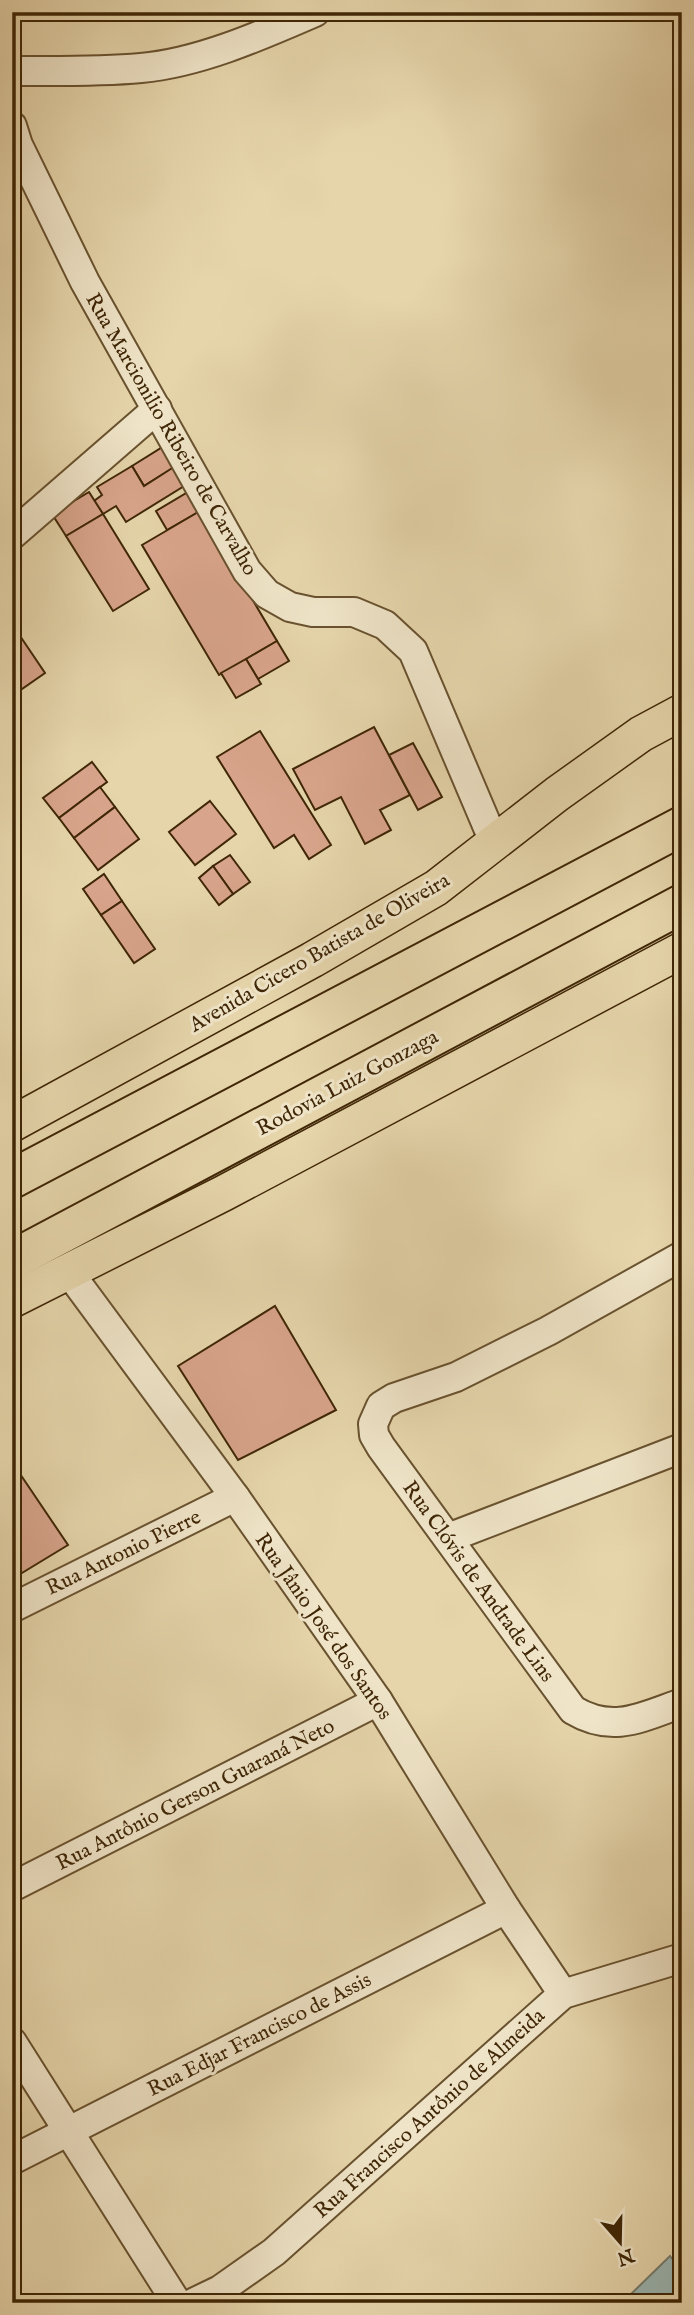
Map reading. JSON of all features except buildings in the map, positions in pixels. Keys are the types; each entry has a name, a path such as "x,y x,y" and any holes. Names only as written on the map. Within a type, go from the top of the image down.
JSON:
{"highway":[{"path":"12,1179 682,826"},
{"name":"Rodovia Luiz Gonzaga","path":"12,1260 682,904"}],"main road":[{"name":"Avenida Cicero Batista de Oliveira","path":"12,1124 312,960 436,888 557,794 641,734 682,712"},
{"path":"12,1300 224,1193 682,950"}],"street":[{"path":"12,71 144,68 208,54 315,12"},
{"name":"Rua Marcionilio Ribeiro de Carvalho","path":"12,126 18,145 85,282 247,570 267,594 290,607 313,612 354,612 385,625 413,651 495,844"},
{"path":"12,535 157,409"},
{"name":"Rua Clóvis de Andrade Lins","path":"682,1256 548,1331 467,1371 394,1398 381,1406 373,1424 374,1434 381,1447 573,1710 590,1720 610,1724 632,1720 682,1703"},
{"name":"Rua Jânio José dos Santos","path":"68,1270 235,1497 378,1701 506,1909 563,1994"},
{"path":"448,1538 682,1448"},
{"name":"Rua Antonio Pierre","path":"12,1608 235,1497"},
{"name":"Rua Antônio Gerson Guaraná Neto","path":"12,1887 378,1701"},
{"name":"Rua Edjar Francisco de Assis","path":"12,2160 506,1909"},
{"name":"Rua Francisco Antônio de Almeida","path":"193,2303 220,2290 274,2252 563,1994 682,1958"},
{"path":"12,2042 177,2303"}],"water":[{"path":"670,2256 682,2271 682,2301 628,2303 626,2299"}]}
